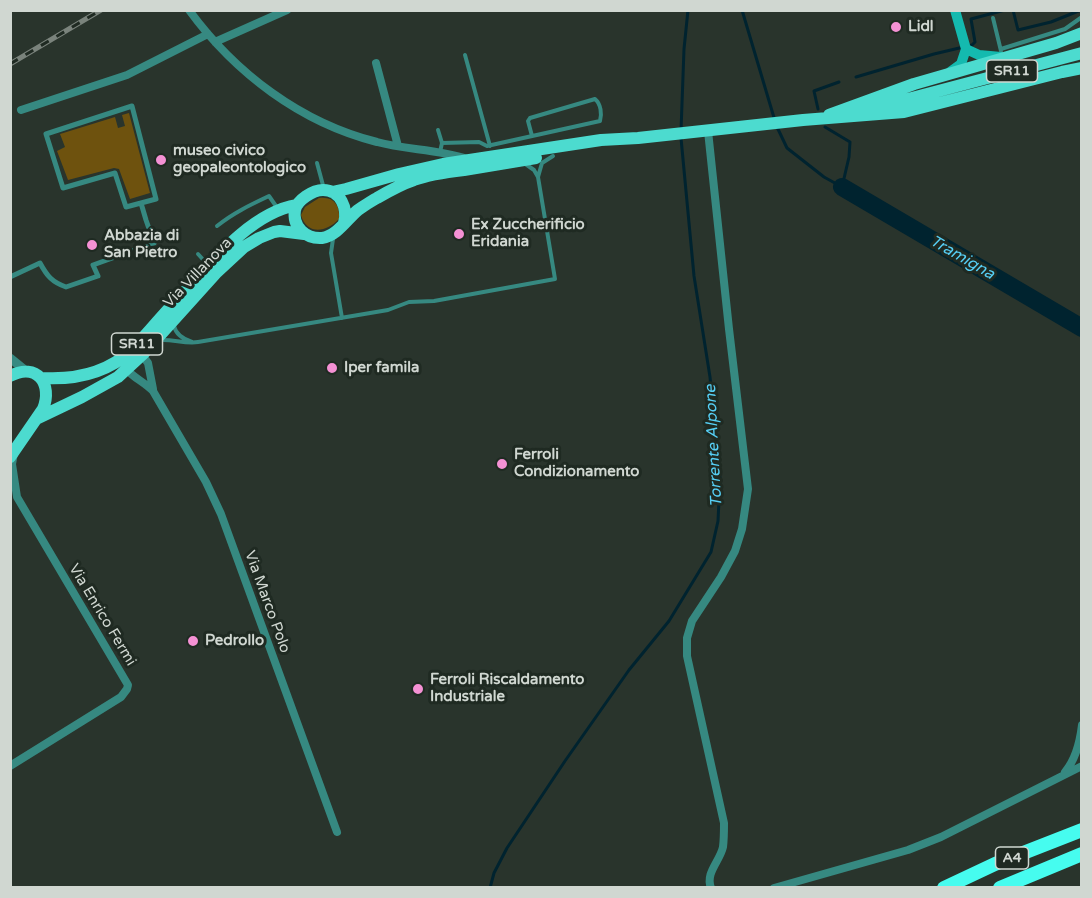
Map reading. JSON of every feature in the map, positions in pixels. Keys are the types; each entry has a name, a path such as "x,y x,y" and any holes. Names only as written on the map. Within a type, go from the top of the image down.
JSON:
{"highway":[{"name":"A4","path":"944,888 995,864 1082,830"},
{"name":"A4","path":"1000,888 1082,854"}],"main road":[{"path":"944,75 961,64 965,45 955,10"},
{"path":"965,45 979,55 1001,53 1056,43 1082,33"},
{"path":"828,115 1001,53"},
{"name":"SR11","path":"304,234 318,238 327,237 374,200 414,180 467,165 489,150 653,137 802,120 893,103 1082,53"},
{"path":"802,120 904,112 1082,68"},
{"name":"SR11","path":"297,205 306,197 431,167 521,161 603,148 638,138"},
{"path":"328,191 340,197 342,201 346,216 344,223"},
{"path":"297,205 295,217 298,228 304,234"},
{"name":"Via Villanova","path":"42,378 63,379 88,375 119,361 241,234 279,210 297,205"},
{"name":"Via Villanova","path":"36,419 109,382 126,369 142,355 217,272 244,247 274,232 304,234"},
{"path":"10,376 26,371 42,378 47,400 44,409 12,455"}],"street":[{"path":"189,10 215,42 256,81 320,122 358,137 398,146 420,150 441,147 467,165"},
{"path":"215,42 287,10"},
{"path":"21,110 127,75 208,34"},
{"path":"376,63 398,146"},
{"path":"132,106 156,199 141,203 126,207 115,173 63,188 46,134 132,106"},
{"path":"708,131 748,489 742,529 735,551 722,577 692,621 687,638 687,656 724,823 723,848 712,870 709,882 711,888"},
{"path":"420,150 429,158 431,167"},
{"path":"10,277 40,263 46,275 54,282 66,287 98,276 93,265 154,243 141,203"},
{"name":"Via Marco Polo","path":"142,355 148,363 153,391"},
{"path":"10,358 26,371"},
{"name":"Via Marco Polo","path":"126,369 153,391 206,482 221,514 337,832"},
{"name":"Via Enrico Fermi","path":"10,766 121,697 128,685 14,494 12,455"},
{"path":"1062,776 1073,762 1082,725"},
{"path":"774,888 908,850 941,837 1082,766"},
{"path":"1062,776 1082,773"}],"lane":[{"path":"993,18 1001,53 1065,29 1082,17"},
{"path":"465,55 489,150"},
{"path":"489,150 532,136 600,121 602,116 598,102 595,99 530,118 528,121 532,136"},
{"path":"438,129 441,147 479,142 489,150"},
{"path":"153,342 165,340 192,343 388,310 415,301 434,301 555,279 538,177 543,163 553,156"},
{"path":"521,161 538,177"},
{"path":"317,163 328,191"},
{"path":"217,226 230,216 269,196 279,210"},
{"path":"334,233 331,253 342,318"},
{"path":"318,238 331,253"},
{"path":"198,254 209,266"},
{"path":"173,321 180,337 192,343"}],"shaded area":[{"path":"129,113 150,193 130,199 119,169 114,168 68,180 57,151 65,147 60,134 115,117 118,128 125,126 122,115"},
{"path":"319,198 329,198 335,202 339,219 329,227 318,230 308,226 301,215 305,207"}],"waterway":[{"name":"Torrente Alpone","path":"681,131 688,10"},
{"path":"742,10 775,121"},
{"path":"856,77 972,45 975,42 971,19 1005,10"},
{"path":"1013,10 1018,30 1051,22 1081,10"},
{"path":"818,109 814,91 839,82"},
{"path":"777,127 787,148 824,177 842,187 850,142 825,127"},
{"name":"Torrente Alpone","path":"490,888 494,873 507,848 629,670 669,621 711,552 718,521 720,479 710,377 694,276 681,138"},
{"name":"Tramigna","path":"842,187 1082,328"}],"railway":[{"path":"10,64 101,10"}],"place":[{"name":"Lidl","path":"896,27"},
{"name":"museo civico geopaleontologico","path":"161,160"},
{"name":"Ex Zuccherificio Eridania","path":"459,234"},
{"name":"Abbazia di San Pietro","path":"92,245"},
{"name":"Iper famila","path":"332,368"},
{"name":"Ferroli Condizionamento","path":"502,464"},
{"name":"Pedrollo","path":"193,641"},
{"name":"Ferroli Riscaldamento Industriale","path":"418,689"}]}
